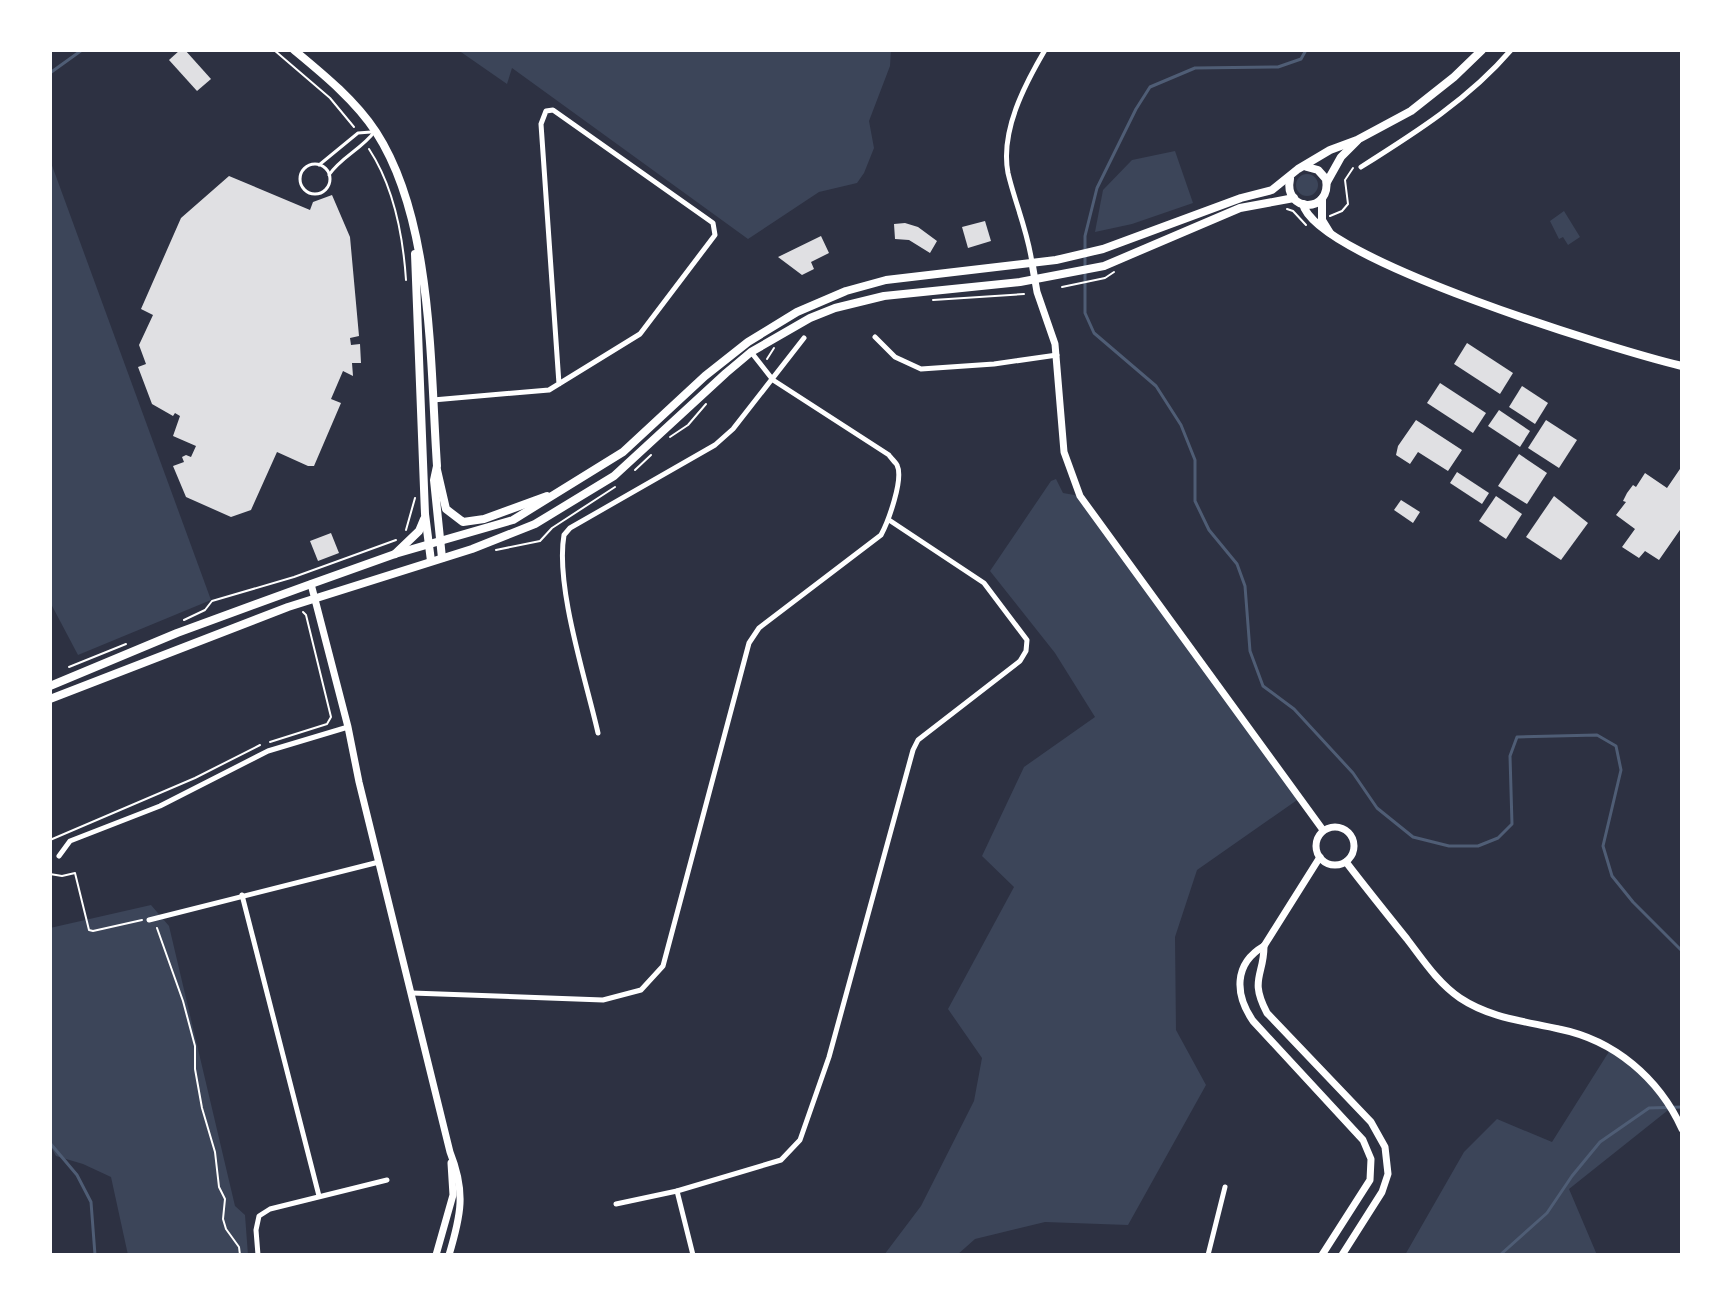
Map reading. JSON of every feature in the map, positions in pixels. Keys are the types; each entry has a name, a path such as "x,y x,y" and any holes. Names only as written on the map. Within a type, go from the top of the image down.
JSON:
{"main road":[{"path":"294,50 341,92 375,131 397,173 424,288 437,466 444,507 450,515 463,522 479,521 570,487"},
{"path":"50,686 177,633 311,584 395,554 513,520 570,487 642,437 705,376 740,348 797,312 846,291 886,280 1056,260 1103,249 1241,198 1272,190 1291,178 1298,169 1307,167 1330,150 1390,123 1431,97 1482,50"},
{"path":"1303,204 1313,204 1322,199 1327,182 1341,157 1357,140"},
{"path":"1307,167 1321,172 1327,182"},
{"path":"1291,178 1290,192 1294,198 1303,204 1312,221 1333,237 1439,285 1516,315 1620,350 1682,366"},
{"path":"50,699 315,598 516,533 566,508 629,464 751,352 810,318 849,304 894,294 1035,280 1104,266 1240,208 1294,198"},
{"path":"1322,199 1322,220 1333,237"},
{"path":"413,232 425,514 434,544 442,558"},
{"path":"431,561 437,466"},
{"path":"395,554 420,528 425,514"}],"street":[{"path":"1045,50 1023,90 1008,143 1008,170 1057,355 1064,452 1080,496 1323,830"},
{"path":"1361,167 1458,101 1488,76 1511,50"},
{"path":"432,400 539,393 559,384 640,334 715,235 713,223 559,112 546,111 541,124 559,384"},
{"path":"875,337 895,357 921,369 994,364 1057,355"},
{"path":"598,733 569,606 563,538 570,528 715,445 733,429 804,338"},
{"path":"412,993 603,1000 641,990 663,966 749,643 759,628 881,535 889,520 898,475 897,465 889,455 773,380 751,352"},
{"path":"616,1204 677,1191 781,1160 800,1140 829,1057 913,750 918,740 1020,661 1026,651 1027,640 984,583 889,520"},
{"path":"311,584 450,1152 457,1170 462,1199 449,1255"},
{"path":"59,856 70,841 160,806 268,751 348,727"},
{"path":"1338,826 1349,833 1354,845 1346,862 1334,865 1320,857 1315,843 1323,830 1338,826"},
{"path":"1320,857 1264,946 1255,951 1239,983 1239,991 1245,1009 1264,1034 1363,1140 1371,1159 1370,1180 1322,1255"},
{"path":"149,920 379,862"},
{"path":"1346,862 1437,978 1460,998 1499,1017 1587,1037 1627,1059 1659,1089 1682,1129"},
{"path":"242,895 319,1196"},
{"path":"1264,946 1257,983 1262,1003 1274,1021 1377,1130 1388,1159 1386,1182 1377,1202 1342,1255"},
{"path":"436,1255 453,1195 450,1152"},
{"path":"258,1255 256,1230 259,1216 270,1209 387,1180"},
{"path":"1370,1180 1386,1182"},
{"path":"1208,1255 1225,1187"},
{"path":"677,1191 693,1255"}],"lane":[{"path":"375,131 365,144 340,162 329,175 329,184 322,193 314,194 303,189 300,180 308,166 319,165 358,133 375,131"},
{"path":"319,165 329,175"}],"path":[{"path":"274,50 330,98 353,125"},
{"path":"371,153 386,180 397,217 406,281"},
{"path":"1062,287 1105,278"},
{"path":"926,300 1024,294"},
{"path":"769,357 778,344"},
{"path":"180,622 205,610 212,601 294,577 395,541 406,530"},
{"path":"50,840 195,778 246,751 327,724 331,717 303,611"},
{"path":"61,671 125,644"},
{"path":"50,874 57,877 75,873 89,930 149,920 158,931 195,1046 195,1069 202,1108 215,1152 219,1187 225,1199 223,1219 239,1247 240,1255"}],"shaded area":[{"path":"458,50 891,50 890,66 869,121 874,148 857,183 819,192 748,239 512,68 507,84"},
{"path":"1175,151 1193,203 1132,224 1095,232 1103,190 1132,160"},
{"path":"50,160 211,600 78,655 50,602"},
{"path":"1303,174 1311,174 1318,185 1311,196 1303,196 1296,189 1296,181"},
{"path":"1564,211 1580,237 1568,245 1563,237 1559,239 1550,221"},
{"path":"1056,479 1063,493 1080,496 1300,798 1197,870 1175,937 1176,1030 1206,1085 1128,1225 1045,1222 975,1239 957,1255 884,1255 921,1206 974,1101 982,1058 948,1009 1014,887 982,856 1024,767 1095,717 1055,653 990,571 1051,481"},
{"path":"151,905 169,926 235,1206 245,1215 248,1255 128,1255 111,1177 56,1156 50,1145 50,928"},
{"path":"1610,1050 1627,1059 1672,1107 1569,1189 1597,1255 1405,1255 1464,1152 1497,1119 1552,1142"}],"building":[{"path":"180,50 185,50 211,79 197,91 169,60"},
{"path":"229,176 310,210 313,202 332,195 350,237 359,336 350,338 351,345 360,344 361,363 352,363 353,376 343,371 331,399 341,403 314,466 277,452 251,510 231,517 186,497 173,466 184,462 182,457 186,455 191,457 196,446 173,436 180,416 175,413 173,416 152,404 138,367 146,364 139,345 153,315 141,309 181,218"},
{"path":"985,221 991,241 968,248 962,227"},
{"path":"894,224 918,227 937,241 930,253 909,240 895,239"},
{"path":"821,236 829,253 811,262 814,269 802,275 778,257"},
{"path":"1467,343 1513,373 1500,394 1454,364"},
{"path":"1440,383 1486,413 1473,433 1427,403"},
{"path":"1522,386 1548,403 1535,424 1509,407"},
{"path":"1499,410 1530,431 1520,447 1488,426"},
{"path":"1416,420 1462,450 1448,471 1418,452 1410,464 1396,455 1398,446"},
{"path":"1546,420 1577,440 1559,468 1528,448"},
{"path":"1519,454 1547,473 1527,504 1498,486"},
{"path":"1682,466 1682,527 1659,560 1645,551 1639,558 1622,547 1635,529 1616,515 1626,502 1623,501 1627,493 1633,485 1636,487 1645,473 1667,488"},
{"path":"1457,472 1489,493 1482,504 1450,483"},
{"path":"1496,496 1522,514 1506,539 1479,521"},
{"path":"1554,496 1588,523 1561,560 1526,537"},
{"path":"1401,500 1420,512 1413,523 1394,510"},
{"path":"331,533 339,553 318,561 310,541"}],"waterway":[{"path":"50,73 82,50"},
{"path":"1306,50 1301,59 1278,67 1195,68 1150,87 1097,188 1085,236 1085,313 1094,333 1156,386 1181,425 1195,460 1195,501 1209,530 1237,564 1245,586 1250,651 1263,686 1294,709 1353,773 1377,808 1413,837 1449,846 1478,846 1498,838 1512,824 1510,756 1517,737 1597,735 1616,746 1621,770 1603,846 1612,876 1682,951"},
{"path":"1500,1255 1547,1213 1600,1142 1649,1108 1682,1107"},
{"path":"50,1143 77,1175 91,1202 95,1255"}]}
